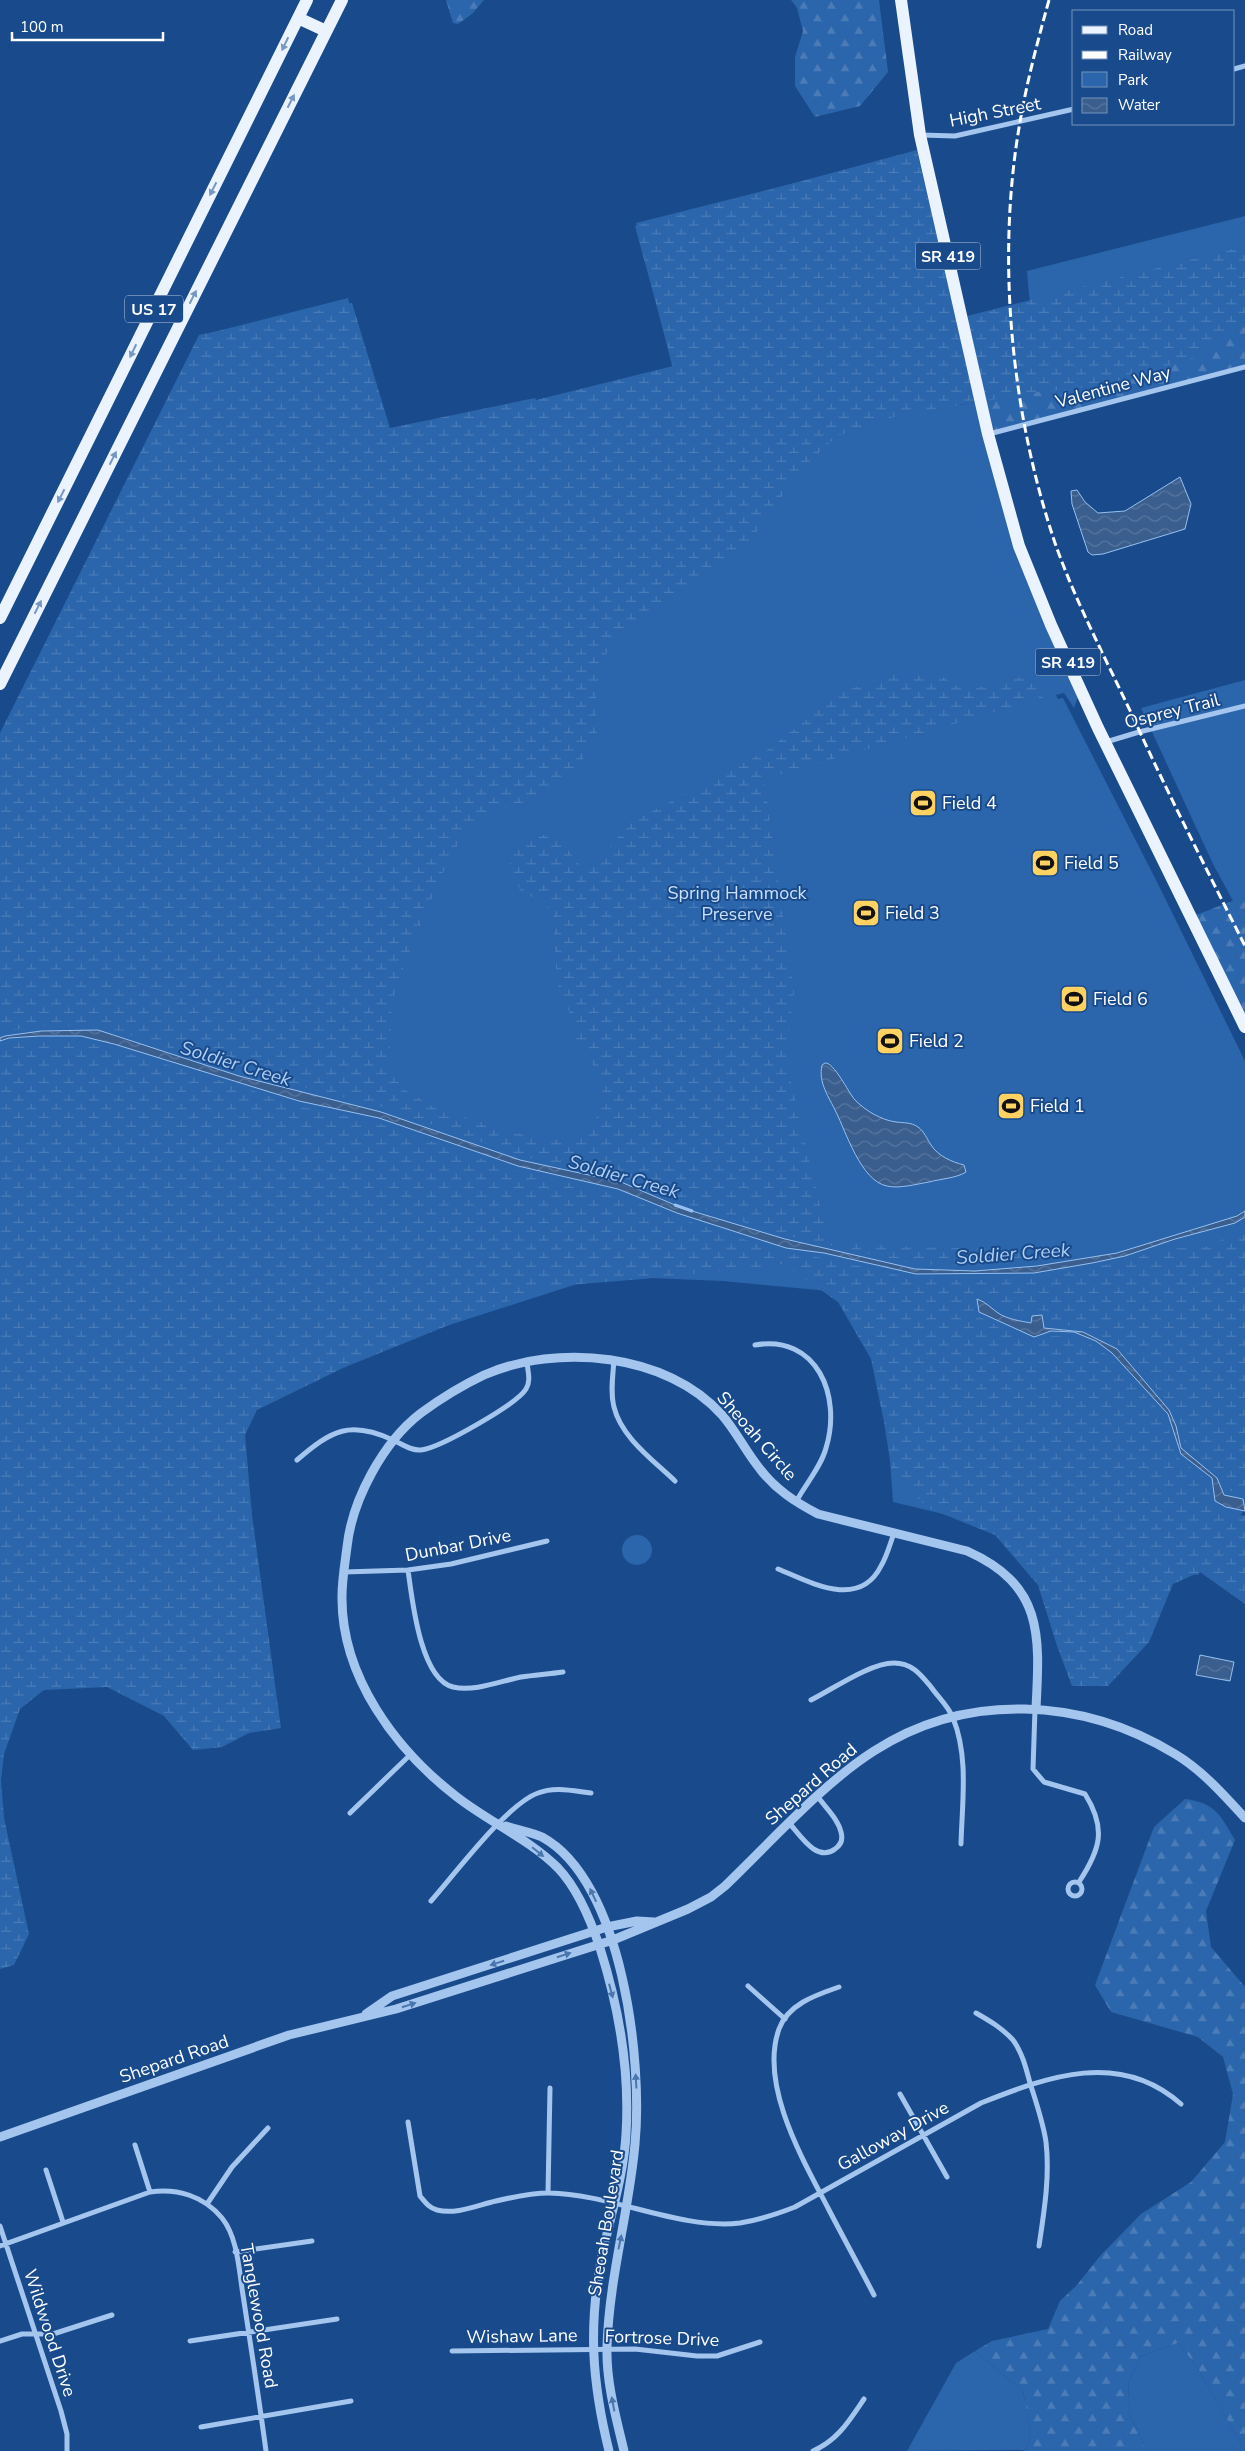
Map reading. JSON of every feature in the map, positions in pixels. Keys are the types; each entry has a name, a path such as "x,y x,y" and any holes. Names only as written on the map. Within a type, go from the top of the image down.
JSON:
{"main road":[{"name":"US 17","path":"0,618 307,0"},
{"name":"US 17","path":"0,684 342,0"},
{"name":"SR 419","path":"901,0 920,135 988,434 1003,491 1029,573 1105,742 1245,1028"},
{"path":"298,18 326,31"}],"street":[{"name":"High Street","path":"920,135 955,136 1072,109"},
{"name":"Valentine Way","path":"988,434 1245,367"},
{"name":"Osprey Trail","path":"1105,742 1245,706"},
{"path":"754,1345 780,1343 796,1349 809,1358 828,1391 831,1432 826,1451 795,1502"},
{"name":"Sheoah Circle","path":"599,1944 578,1896 559,1869 499,1824 457,1796 411,1754 382,1718 365,1690 357,1670 344,1619 342,1598 348,1537 354,1512 364,1486 393,1440 413,1420 425,1410 474,1380 507,1367 567,1358 614,1360 652,1368 676,1378 698,1393 721,1415 761,1471 795,1502 818,1514 967,1551 987,1560 1011,1578 1024,1597 1037,1636 1036,1708"},
{"path":"614,1360 613,1398 619,1420 635,1442 674,1481"},
{"path":"297,1460 325,1438 355,1428 367,1429 412,1450 419,1450 469,1430 523,1394 529,1382 527,1363"},
{"path":"778,1569 826,1589 842,1591 853,1589 874,1577 881,1567 894,1533"},
{"name":"Dunbar Drive","path":"344,1572 408,1570 451,1564 547,1541"},
{"path":"408,1570 419,1636 435,1672 445,1684 466,1688 563,1672"},
{"path":"811,1700 875,1667 893,1663 906,1664 919,1672 953,1717 961,1746 963,1771 961,1844"},
{"path":"1036,1708 1033,1769 1044,1782 1085,1794 1092,1806 1098,1826 1099,1844 1090,1867 1079,1882"},
{"name":"Shepard Road","path":"0,2138 289,2035 396,2009 613,1940 688,1909 711,1897 818,1797 874,1751 922,1727 953,1717 997,1710 1036,1708 1079,1714 1113,1723 1176,1754 1201,1774 1245,1818"},
{"path":"350,1813 411,1754"},
{"path":"431,1901 499,1824 523,1800 539,1792 556,1789 591,1793"},
{"path":"790,1824 811,1847 821,1852 830,1852 837,1848 842,1841 838,1824 818,1797"},
{"name":"Sheoah Circle","path":"499,1824 542,1837 570,1860 590,1889 613,1940"},
{"name":"Shepard Road","path":"362,2017 392,1996 607,1927 637,1921 654,1922"},
{"name":"Sheoah Boulevard","path":"613,1940 627,2003 635,2052 637,2094 636,2142 628,2206 610,2297 607,2349 612,2402 624,2451"},
{"name":"Sheoah Boulevard","path":"599,1944 617,2014 624,2052 626,2094 626,2138 595,2296 592,2349 597,2404 609,2451"},
{"path":"748,1986 785,2019"},
{"path":"839,1987 805,2000 785,2019 779,2029 775,2065 778,2087 790,2132 801,2158 874,2295"},
{"path":"976,2013 1000,2027 1014,2041 1022,2056 1031,2086 1046,2143 1046,2197 1038,2246"},
{"name":"Galloway Drive","path":"408,2122 420,2196 426,2204 435,2210 448,2212 513,2197 548,2193 614,2202 690,2220 712,2223 740,2223 773,2216 795,2207 922,2134 981,2103 1031,2086 1075,2074 1101,2071 1125,2074 1148,2081 1167,2092 1181,2104"},
{"path":"548,2193 550,2088"},
{"path":"900,2094 947,2177"},
{"path":"207,2204 232,2167 268,2128"},
{"path":"135,2145 150,2192"},
{"path":"46,2170 63,2222"},
{"name":"Tanglewood Road","path":"3,2245 150,2192 165,2190 179,2192 193,2196 207,2204 222,2219 236,2252 266,2451"},
{"name":"Wildwood Drive","path":"0,2226 3,2245 37,2334 61,2411 67,2434 67,2451"},
{"path":"236,2252 312,2241"},
{"path":"0,2341 22,2334 53,2334 112,2315"},
{"path":"190,2342 337,2319"},
{"name":"Fortrose Drive","path":"592,2349 635,2349 697,2356 717,2356 760,2342"},
{"name":"Wishaw Lane","path":"452,2351 592,2349"},
{"path":"813,2451 827,2445 841,2433 864,2399"},
{"path":"201,2427 350,2401"}],"green space":[{"path":"446,0 484,0 472,14 458,24 453,23"},
{"path":"791,0 879,0 888,72 860,106 815,117 795,86 795,57 803,31 797,8"},
{"path":"917,150 975,402 893,417 837,436 799,471 771,513 742,551 611,638 596,689 597,737 578,767 533,800 508,806 482,817 466,830 440,878 406,960 392,1003 389,1070 405,1090 437,1109 544,1141 576,1137 597,1117 603,1093 593,1065 578,1047 569,1011 557,983 553,914 543,901 521,893 508,859 519,841 544,835 564,845 587,874 630,823 766,751 842,692 892,674 943,677 965,691 1036,673 1043,698 764,779 794,992 786,1060 830,1242 915,1247 1096,1251 1037,1261 974,1266 915,1264 785,1235 683,1203 622,1177 521,1156 382,1107 240,1071 99,1025 40,1026 0,1032 0,733 199,335 352,303 390,428 535,398 536,400 673,366 635,226"},
{"name":"Spring Hammock Preserve","path":"913,153 959,405 975,402 1078,697 1074,708 1064,693 1056,695 1058,699 1063,698 1158,884 1245,1061 1245,1509 1198,1575 893,1502 882,1350 828,1291 723,1281 602,1276 384,1346 0,1331 0,753 210,333 348,298 423,594 711,520 636,223"},
{"path":"1245,216 1245,355 1050,406 1030,306 1027,271"},
{"path":"1245,246 1245,317 1192,358 1100,386 1030,393 986,401 967,316"},
{"path":"1245,317 1245,365 993,433 986,401 1192,358"},
{"path":"1245,680 1245,923 1213,864 1141,708"},
{"path":"1245,896 1245,1015 1196,915"},
{"path":"81,1041 114,1049 233,1084 298,1106 378,1123 517,1171 617,1194 676,1217 785,1253 823,1258 916,1279 976,1280 1035,1278 1126,1261 1160,1249 1205,1247 1245,1230 1245,1495 1227,1490 1220,1474 1185,1445 1180,1425 1172,1407 1120,1346 1084,1327 1048,1323 1042,1310 1030,1311 1027,1317 1012,1313 977,1294 973,1299 977,1316 1034,1342 1052,1336 1073,1337 1094,1346 1110,1357 1164,1416 1177,1457 1208,1481 1212,1505 1225,1512 1245,1516 1245,1604 1200,1572 1173,1584 1149,1642 1108,1686 1072,1686 1038,1585 995,1535 928,1508 892,1473 871,1359 838,1302 784,1264 643,1279 543,1287 343,1368 257,1410 245,1435 252,1515 281,1728 249,1733 222,1747 193,1750 164,1716 107,1687 44,1690 20,1709 4,1754 1,1780 4,1818 29,1934 14,1965 0,1969 0,1047 10,1043"},
{"path":"637,1535 647,1540 652,1550 647,1560 637,1565 627,1560 622,1550 627,1540"},
{"path":"1185,1799 1210,1807 1221,1817 1235,1840 1206,1911 1211,1947 1245,1987 1245,2451 1197,2367 1178,2343 1141,2356 1128,2383 1130,2415 1147,2451 1022,2451 1026,2450 1031,2434 1023,2391 975,2351 992,2341 1048,2329 1060,2301 1076,2286 1101,2255 1141,2214 1191,2182 1225,2142 1233,2094 1223,2057 1198,2037 1111,2012 1095,1985 1154,1827"},
{"path":"1178,2343 1197,2367 1245,2451 1147,2451 1130,2415 1128,2383 1141,2356"},
{"path":"975,2351 1023,2391 1031,2434 1026,2450 907,2451 956,2363"}],"water":[{"path":"1180,477 1191,504 1185,529 1103,554 1092,555 1088,552 1072,504 1071,491 1077,490 1085,502 1098,513 1125,511"},
{"path":"98,1030 239,1076 381,1112 520,1160 621,1182 682,1208 785,1239 915,1269 975,1271 1037,1266 1117,1253 1237,1216 1245,1211 1245,1217 1235,1223 1175,1239 1125,1256 1092,1263 1034,1273 916,1274 824,1253 786,1248 677,1213 618,1189 518,1166 379,1118 299,1101 114,1044 81,1036 39,1036 9,1038 0,1041 0,1038 5,1036 41,1031"},
{"path":"825,1063 832,1067 855,1100 864,1108 885,1119 915,1125 922,1131 937,1152 950,1160 964,1165 966,1172 953,1177 902,1187 887,1186 878,1182 862,1166 825,1090 821,1072 822,1065"},
{"path":"977,1299 1009,1318 1031,1323 1032,1316 1042,1315 1044,1328 1083,1332 1117,1349 1169,1410 1176,1426 1181,1448 1217,1478 1224,1495 1243,1499 1245,1511 1226,1507 1215,1501 1212,1478 1181,1454 1168,1414 1112,1353 1096,1341 1074,1332 1051,1331 1034,1337 979,1312"},
{"path":"1200,1655 1234,1662 1230,1681 1196,1675"}],"waterway":[{"name":"Soldier Creek","path":"675,1205 692,1211"}],"railway":[{"path":"1049,0 1029,76 1020,122 1013,174 1009,227 1012,334 1018,388 1028,441 1040,493 1055,543 1072,587 1160,775 1245,946"}],"place":[{"name":"Field 4","path":"923,803"},
{"name":"Field 5","path":"1045,863"},
{"name":"Field 3","path":"866,913"},
{"name":"Field 6","path":"1074,999"},
{"name":"Field 2","path":"890,1041"},
{"name":"Field 1","path":"1011,1106"}]}
